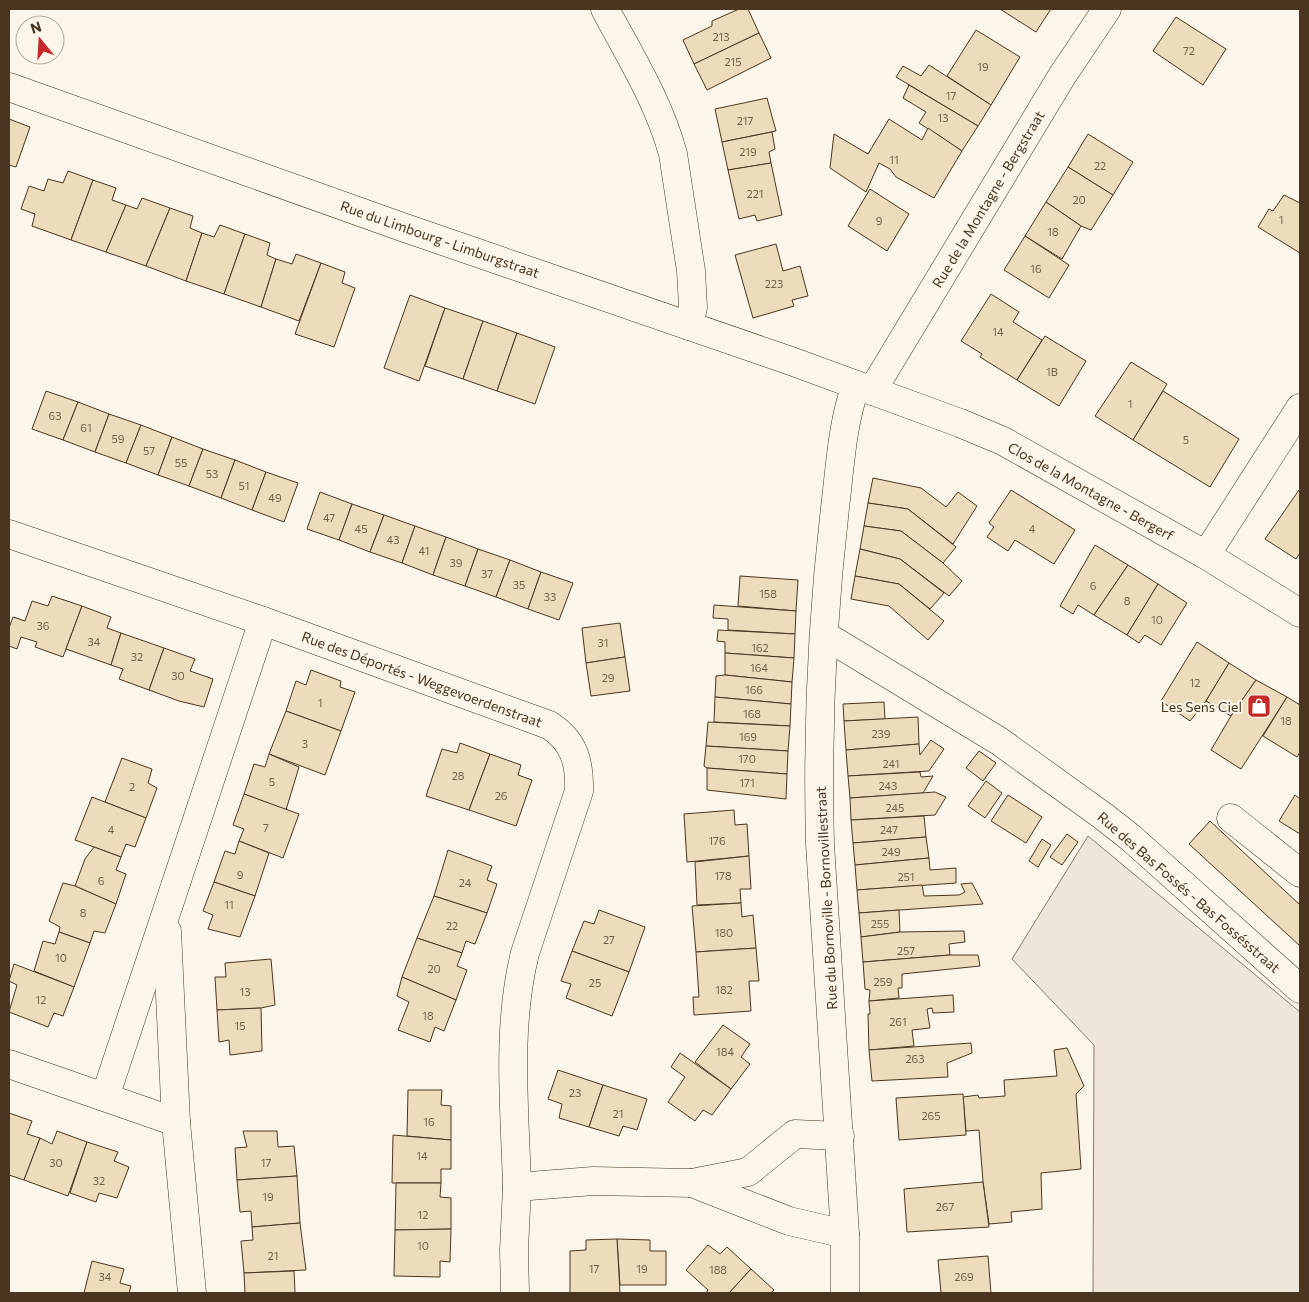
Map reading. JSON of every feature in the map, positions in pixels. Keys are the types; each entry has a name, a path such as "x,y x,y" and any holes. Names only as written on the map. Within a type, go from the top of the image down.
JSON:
{"street":[{"path":"605,9 652,98 670,145 676,170 692,271 693,307 689,326"},
{"name":"Rue de la Montagne - Bergstraat","path":"864,388 1062,76 1107,9"},
{"name":"Rue du Limbourg - Limburgstraat","path":"9,87 864,388"},
{"name":"Clos de la Montagne - Bergerf","path":"864,388 960,423 1002,441 1206,555 1300,613"},
{"name":"Rue du Bornoville - Bornovillestraat","path":"845,1293 845,1234 840,1136 820,834 822,665 828,568 844,433 864,388"},
{"path":"1206,555 1300,408"},
{"name":"Rue des Déportés - Weggevoerdenstraat","path":"9,534 263,621 549,725 565,737 571,747 578,768 578,791 525,953 516,995 514,1074 517,1187 514,1250 515,1293"},
{"path":"105,1097 263,621"},
{"name":"Rue des Bas Fossés - Bas Fossésstraat","path":"824,635 999,741 1102,816 1300,989"},
{"path":"1231,818 1300,874"},
{"path":"166,914 176,1122 192,1293"},
{"path":"9,1064 176,1122"},
{"path":"517,1187 593,1181 692,1183 748,1172 795,1134 840,1136"},
{"path":"692,1183 789,1220 845,1234"}],"shaded area":[{"path":"1088,836 1300,1012 1300,1293 1093,1293 1094,1045 1012,959"}],"building":[{"path":"739,9 748,9 759,33 694,64 683,40 712,26 712,21"},
{"path":"1000,9 1051,9 1036,32"},
{"path":"1176,17 1226,49 1203,85 1153,51"},
{"path":"976,30 1020,57 991,105 947,76"},
{"path":"759,33 771,58 707,90 694,64"},
{"path":"929,65 991,105 978,126 896,77 903,66 921,76"},
{"path":"909,85 978,126 962,151 919,123 926,112 903,98"},
{"path":"767,98 776,131 722,142 715,109"},
{"path":"9,119 30,127 16,167 9,165"},
{"path":"889,119 922,140 928,128 962,151 934,198 896,177 890,169 879,163 866,192 830,168 834,134 868,154"},
{"path":"772,132 775,149 769,152 771,163 728,170 722,142"},
{"path":"1088,134 1133,162 1113,195 1068,167"},
{"path":"771,163 782,215 757,221 755,215 739,219 728,170"},
{"path":"1068,167 1113,195 1091,230 1081,226 1046,202"},
{"path":"68,171 93,180 71,240 32,226 35,214 21,209 29,186 44,191 48,179 63,183"},
{"path":"93,180 116,188 112,200 126,205 106,252 71,240"},
{"path":"870,189 909,214 887,251 848,226"},
{"path":"1284,195 1300,203 1300,253 1258,227 1269,209 1273,211"},
{"path":"142,198 170,208 146,266 106,252 126,205 137,209"},
{"path":"1046,202 1081,226 1062,259 1025,236"},
{"path":"170,208 193,216 190,228 202,233 186,281 146,266"},
{"path":"220,225 245,234 224,294 186,281 202,233 214,237"},
{"path":"245,234 270,243 267,255 276,259 261,307 224,294"},
{"path":"1025,236 1069,265 1049,298 1004,270"},
{"path":"776,244 783,271 800,266 808,296 792,300 794,306 753,318 735,255"},
{"path":"296,254 321,263 299,321 261,307 276,259 292,264"},
{"path":"321,263 345,272 342,283 355,288 334,347 295,334"},
{"path":"991,294 1019,312 1013,322 1042,340 1017,380 980,357 982,354 961,341"},
{"path":"410,295 445,308 419,381 384,368"},
{"path":"445,308 483,321 463,379 425,366"},
{"path":"483,321 517,333 497,391 463,379"},
{"path":"517,333 555,347 535,404 497,391"},
{"path":"1045,336 1086,361 1059,406 1017,380"},
{"path":"1131,362 1167,384 1133,440 1095,416"},
{"path":"46,391 78,402 63,440 32,429"},
{"path":"1163,391 1239,439 1210,487 1133,440"},
{"path":"78,402 109,414 95,452 63,440"},
{"path":"109,414 141,425 126,463 95,452"},
{"path":"141,425 172,437 158,475 126,463"},
{"path":"172,437 203,449 189,486 158,475"},
{"path":"203,449 235,460 221,498 189,486"},
{"path":"235,460 266,472 252,510 221,498"},
{"path":"266,472 298,483 284,522 252,510"},
{"path":"873,478 921,488 946,507 958,492 977,506 953,544 908,509 868,503"},
{"path":"1011,490 1075,530 1054,564 1015,540 1008,551 987,537 994,527 989,523"},
{"path":"1299,490 1300,553 1296,559 1265,539"},
{"path":"320,492 352,504 339,540 307,529"},
{"path":"868,503 908,509 956,547 943,563 901,531 864,526"},
{"path":"352,504 384,515 370,552 339,540"},
{"path":"384,515 415,526 402,563 370,552"},
{"path":"415,526 446,537 433,575 402,563"},
{"path":"864,526 901,531 943,563 962,581 949,596 900,559 860,549"},
{"path":"446,537 478,549 465,586 433,575"},
{"path":"1095,545 1128,565 1094,615 1078,605 1073,614 1060,606"},
{"path":"478,549 510,560 496,597 465,586"},
{"path":"860,549 900,559 944,593 930,609 899,584 855,576"},
{"path":"510,560 541,572 528,609 496,597"},
{"path":"1128,565 1158,584 1127,635 1094,615"},
{"path":"541,572 573,583 559,620 528,609"},
{"path":"740,576 798,580 796,611 738,606"},
{"path":"855,576 899,584 944,621 928,640 889,606 851,599"},
{"path":"1158,584 1187,603 1161,645 1145,635 1139,643 1127,635"},
{"path":"52,596 82,606 63,657 35,647 37,642 21,637 17,649 9,646 9,628 13,617 25,621 32,601 48,606"},
{"path":"714,605 796,611 795,634 728,630 728,619 713,618"},
{"path":"82,606 111,617 107,628 121,633 111,665 66,649"},
{"path":"620,623 625,657 586,663 582,628"},
{"path":"718,630 795,634 794,658 725,653 725,642 717,641"},
{"path":"121,633 164,648 149,690 119,679 123,669 111,665"},
{"path":"1197,642 1229,663 1206,701 1190,721 1161,701"},
{"path":"164,648 195,659 190,671 213,679 204,707 179,701 149,690"},
{"path":"725,653 794,658 792,682 725,675"},
{"path":"625,657 630,691 591,696 586,663"},
{"path":"1229,663 1256,680 1231,716 1206,701"},
{"path":"311,670 341,681 340,687 355,692 341,731 286,711 296,681 306,685"},
{"path":"725,675 792,682 791,704 715,697 716,676"},
{"path":"1256,680 1287,697 1241,769 1211,750 1231,716"},
{"path":"715,697 791,704 790,726 714,722"},
{"path":"1287,697 1300,705 1300,752 1297,757 1263,736"},
{"path":"884,702 885,719 844,721 843,704"},
{"path":"286,711 341,731 325,775 269,754"},
{"path":"918,717 919,744 846,750 844,721"},
{"path":"708,722 790,726 788,751 706,746"},
{"path":"931,740 944,749 929,771 848,776 846,750 919,744 920,755"},
{"path":"460,743 490,754 469,810 426,796 442,749 457,753"},
{"path":"706,746 788,751 787,774 707,768 704,766"},
{"path":"979,751 996,763 983,781 966,768"},
{"path":"269,754 299,767 286,810 244,794 254,764 265,767"},
{"path":"490,754 521,765 518,775 532,780 516,826 469,810"},
{"path":"122,758 152,769 148,783 157,788 146,818 105,802"},
{"path":"707,768 787,774 786,799 707,790"},
{"path":"920,772 921,777 933,776 923,793 850,798 848,776"},
{"path":"986,781 1002,793 985,818 968,806"},
{"path":"935,792 946,797 935,815 851,820 850,798"},
{"path":"244,794 299,814 283,858 239,841 244,829 233,825"},
{"path":"1008,795 1042,817 1026,843 991,821"},
{"path":"1295,795 1300,799 1300,834 1279,821"},
{"path":"92,797 146,818 135,847 126,844 121,857 75,840"},
{"path":"734,810 735,825 747,824 749,856 687,862 684,814"},
{"path":"924,816 926,837 853,843 851,820"},
{"path":"1210,821 1300,905 1300,946 1189,844"},
{"path":"1067,834 1078,842 1062,865 1050,857"},
{"path":"926,837 929,858 855,865 853,843"},
{"path":"1042,839 1051,845 1038,867 1029,861"},
{"path":"239,841 269,853 255,896 214,882 225,851 235,854"},
{"path":"94,847 121,857 116,870 126,874 116,904 75,886 85,859"},
{"path":"448,850 492,866 487,880 497,884 487,913 434,896"},
{"path":"749,856 751,889 740,889 741,903 697,905 695,862"},
{"path":"929,858 930,870 956,868 956,883 857,890 855,865"},
{"path":"214,882 255,896 240,937 208,929 213,915 203,911"},
{"path":"63,883 75,886 116,904 105,933 94,931 90,943 59,932 60,927 49,921"},
{"path":"972,883 983,904 859,913 857,890 922,885 924,896 959,895 965,892 961,884"},
{"path":"434,896 487,913 475,944 466,941 462,953 417,938"},
{"path":"741,903 742,917 753,915 756,948 696,952 692,906"},
{"path":"599,910 645,927 629,972 572,951 584,921 594,924"},
{"path":"899,910 900,932 861,937 859,913"},
{"path":"964,931 965,942 949,944 950,955 863,962 861,937 900,932"},
{"path":"59,932 90,943 74,987 34,971 43,941 55,944"},
{"path":"417,938 462,953 457,966 467,970 456,1000 402,977"},
{"path":"756,948 759,981 749,981 751,1011 694,1015 693,997 699,997 696,952"},
{"path":"572,951 629,972 612,1016 566,998 571,984 561,981"},
{"path":"950,955 978,955 980,966 902,974 902,988 898,988 899,998 869,1001 870,990 865,989 863,962"},
{"path":"271,959 275,1005 261,1008 217,1010 215,977 226,977 225,963"},
{"path":"14,964 74,987 63,1016 54,1013 48,1027 9,1012 17,985 9,981"},
{"path":"402,977 456,1000 444,1031 435,1027 430,1042 398,1030 409,1002 397,996"},
{"path":"953,995 954,1012 933,1013 932,1008 927,1009 930,1028 912,1030 914,1046 869,1050 869,1001"},
{"path":"261,1008 262,1051 230,1055 229,1040 219,1042 217,1010"},
{"path":"723,1025 750,1044 741,1057 750,1064 731,1089 695,1062"},
{"path":"971,1043 972,1053 947,1063 948,1077 872,1081 869,1050"},
{"path":"1067,1048 1084,1086 1076,1094 1081,1169 1041,1173 1042,1209 1011,1212 1012,1222 989,1224 983,1182 979,1130 966,1131 963,1097 978,1095 979,1098 1005,1096 1004,1080 1057,1076 1054,1050"},
{"path":"680,1053 731,1089 712,1115 703,1110 695,1121 668,1102 685,1077 671,1067"},
{"path":"558,1070 603,1085 589,1127 559,1118 562,1104 548,1099"},
{"path":"603,1085 647,1099 637,1130 623,1126 619,1136 589,1127"},
{"path":"408,1090 442,1090 441,1105 451,1106 451,1140 407,1136"},
{"path":"963,1094 966,1135 899,1140 896,1098"},
{"path":"9,1113 32,1121 27,1134 40,1138 24,1180 9,1175"},
{"path":"57,1131 87,1142 68,1196 24,1180 40,1138 52,1144"},
{"path":"243,1131 277,1131 278,1147 294,1146 297,1176 237,1180 235,1148 247,1147"},
{"path":"393,1135 451,1140 451,1169 441,1169 441,1183 392,1183"},
{"path":"87,1142 118,1152 114,1161 129,1167 117,1198 99,1193 96,1202 70,1193"},
{"path":"297,1176 300,1223 252,1227 251,1211 240,1212 237,1180"},
{"path":"983,1182 989,1227 907,1232 904,1189"},
{"path":"396,1183 441,1183 440,1197 451,1198 451,1229 395,1230"},
{"path":"300,1223 306,1270 244,1273 241,1241 253,1240 252,1227"},
{"path":"451,1229 450,1262 440,1261 440,1277 394,1276 395,1230"},
{"path":"617,1239 650,1240 650,1251 666,1251 666,1285 620,1285"},
{"path":"617,1239 620,1293 570,1293 570,1251 586,1250 586,1240"},
{"path":"708,1245 720,1254 727,1247 751,1269 729,1293 706,1293 708,1290 686,1270"},
{"path":"988,1256 991,1293 941,1293 938,1260"},
{"path":"92,1261 124,1269 120,1283 131,1286 129,1293 84,1293"},
{"path":"751,1269 774,1290 771,1293 729,1293"},
{"path":"294,1271 295,1293 245,1293 244,1273"}],"place":[{"name":"Les Sens Ciel","path":"1259,706"}]}
